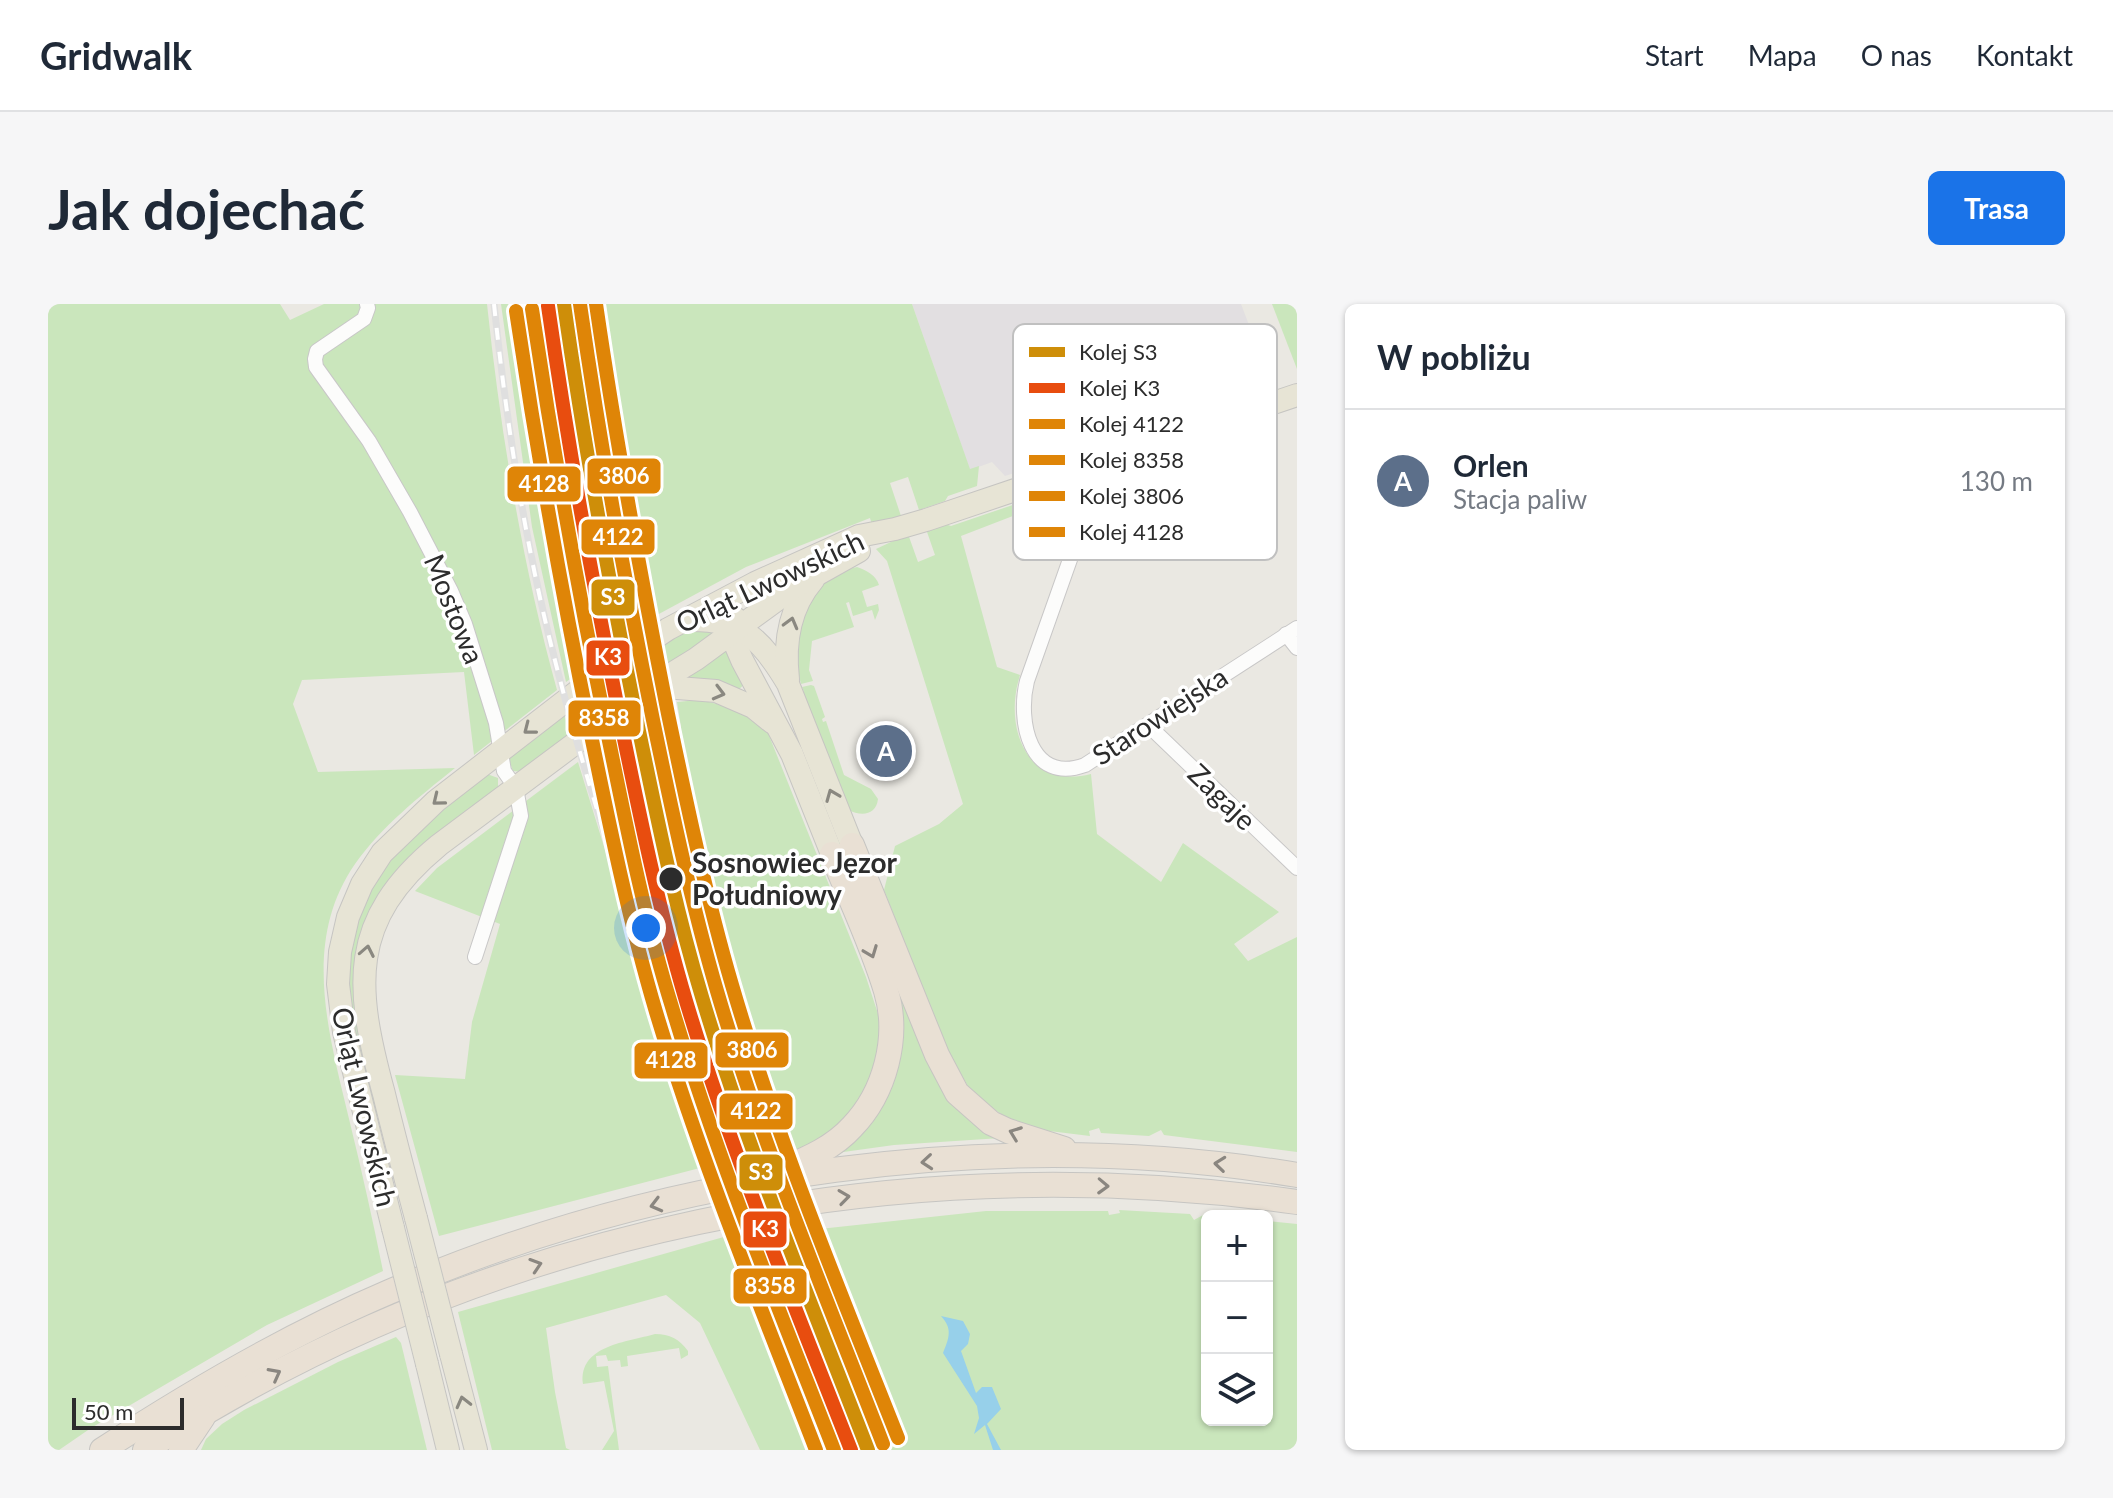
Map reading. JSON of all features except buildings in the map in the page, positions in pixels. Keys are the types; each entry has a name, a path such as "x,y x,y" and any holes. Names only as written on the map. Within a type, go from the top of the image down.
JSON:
{"highway":[{"path":"842,850 957,1093 979,1114 1008,1131 1089,1157"},
{"path":"732,1187 813,1156 841,1138 866,1110 883,1077 891,1032 886,991 842,850"},
{"path":"102,1450 245,1362 399,1287 575,1226 732,1187 794,1174 985,1157 1188,1161 1297,1175"},
{"path":"145,1450 207,1411 363,1330 476,1285 610,1244 796,1204 896,1191 1018,1184 1197,1191 1297,1202"},
{"path":"181,1450 207,1411"}],"main road":[{"name":"Orląt Lwowskich","path":"1277,402 1297,395"},
{"name":"Orląt Lwowskich","path":"448,1450 341,1017 338,975 342,942 357,893 382,853 420,815 609,667 684,620 755,583 859,536 895,529 1013,489"},
{"name":"Orląt Lwowskich","path":"476,1450 368,1028 363,992 367,950 377,917 404,876 439,845 652,686 696,659 821,570 878,543 895,529"},
{"path":"821,570 796,607 785,655 788,684 842,850"},
{"path":"755,583 735,618 736,646 842,850"},
{"path":"684,620 727,622 747,633 762,646 788,684"},
{"path":"652,686 716,691 753,707 777,726"}],"street":[{"name":"Mostowa","path":"367,304 364,319 317,351 316,367 369,441 451,591 465,624 496,723 504,771 516,788 521,816 475,957"},
{"name":"Starowiejska","path":"1070,560 1027,681 1022,717 1027,737 1040,758 1048,764 1073,770 1085,765 1291,631"},
{"path":"1291,631 1297,648"},
{"name":"Zagaje","path":"1148,725 1297,868"}],"shaded area":[{"path":"912,304 1241,304 1249,324 1013,324 1013,473 1005,476 992,462 970,470"}],"green space":[{"path":"48,304 280,304 290,320 324,304 487,304 514,498 533,595 557,690 474,755 464,672 302,680 293,704 318,772 455,768 402,813 366,850 338,894 328,926 324,991 328,1025 383,1271 267,1325 59,1450 48,1450"},
{"path":"501,304 557,304 590,519 617,646 566,682 532,527"},
{"path":"585,304 912,304 970,469 979,466 977,486 919,510 908,477 890,483 901,516 872,525 870,518 746,567 644,622 636,622 608,473"},
{"path":"1272,304 1297,304 1297,369"},
{"path":"1013,505 1013,516 961,536 997,667 1020,675 1015,715 1018,734 1036,764 1051,773 1069,777 1091,774 1097,834 1161,882 1183,843 1279,912 1234,944 1248,961 1297,937 1297,1152 1164,1135 1161,1130 1149,1136 1101,1133 1099,1128 1089,1131 1090,1136 1041,1130 1012,1121 989,1106 969,1088 947,1050 884,890 895,846 939,824 963,804 887,561 876,549 908,534 918,562 935,555 926,529 942,523 951,526"},
{"path":"857,567 878,581 879,585 862,591 867,607 878,604 875,620 872,610 853,616 849,602 846,603 854,627 812,641 809,670 813,681 801,684 798,648 805,612 824,584"},
{"path":"724,629 657,671 656,666 647,668 644,655 686,630"},
{"path":"723,645 747,682 738,690 681,681"},
{"path":"622,670 627,695 580,731 573,706"},
{"path":"814,686 825,717 823,722 826,721 844,775 871,789 878,799 871,812 863,814 848,810 801,693 804,692 802,687"},
{"path":"698,700 736,710 768,733 866,977 880,1020 881,1043 866,1089 842,1125 816,1142 773,1159 752,1101 760,1097 706,917 668,730 681,727 677,702"},
{"path":"564,714 571,737 523,772 513,771 509,760 512,754"},
{"path":"608,740 612,759 630,756 682,977 723,1108 731,1105 741,1135 719,1135 632,899 587,757"},
{"path":"578,762 617,889 719,1163 439,1236 395,1075 465,1079 472,1022 500,924 415,891 437,868"},
{"path":"487,774 498,778 498,789 415,852 388,882 369,912 359,943 355,975 356,1008 379,1113 373,1115 348,995 349,957 356,924 386,866 432,818"},
{"path":"887,971 1001,1138 894,1145 829,1154 878,1108"},
{"path":"1119,1210 1190,1214 1194,1220 1201,1216 1201,1426 1273,1426 1273,1222 1297,1224 1297,1450 887,1450 801,1231 986,1211 1120,1213"},
{"path":"775,1224 859,1450 841,1450 755,1228"},
{"path":"745,1231 828,1450 760,1450 700,1323 666,1295 546,1328 566,1448 570,1450 492,1450 458,1312"},
{"path":"655,1334 678,1340 688,1355 681,1359 679,1348 627,1356 628,1366 621,1367 620,1360 608,1361 606,1355 596,1356 597,1367 608,1366 619,1450 602,1450 614,1431 604,1381 583,1384 588,1361 607,1347"},
{"path":"396,1337 401,1343 427,1450 201,1450 206,1439 222,1424 244,1410 338,1362"}],"water":[{"path":"941,1316 963,1321 970,1334 968,1344 961,1351 976,1393 982,1387 992,1387 1001,1409 987,1424 1001,1450 993,1450 985,1425 974,1434 979,1418 977,1406 943,1353 949,1334"}],"railway":[{"path":"494,304 527,535 558,672 586,772 616,870 685,1065 836,1450"}],"rail line":[{"name":"S3","path":"564,304 617,621 683,930 739,1112 868,1450"},
{"name":"4122","path":"580,304 643,668 690,890 708,958 774,1162 883,1444"},
{"name":"3806","path":"596,304 620,458 658,663 705,884 723,952 789,1157 898,1438"},
{"name":"K3","path":"548,306 601,620 635,794 667,932 723,1115 851,1450"},
{"name":"8358","path":"532,309 586,626 653,939 728,1175 834,1450"},
{"name":"4128","path":"516,311 570,629 637,943 692,1123 816,1450"}],"place":[{"name":"Orlen","path":"886,751"},
{"name":"Sosnowiec Jęzor Południowy","path":"671,879"}]}
